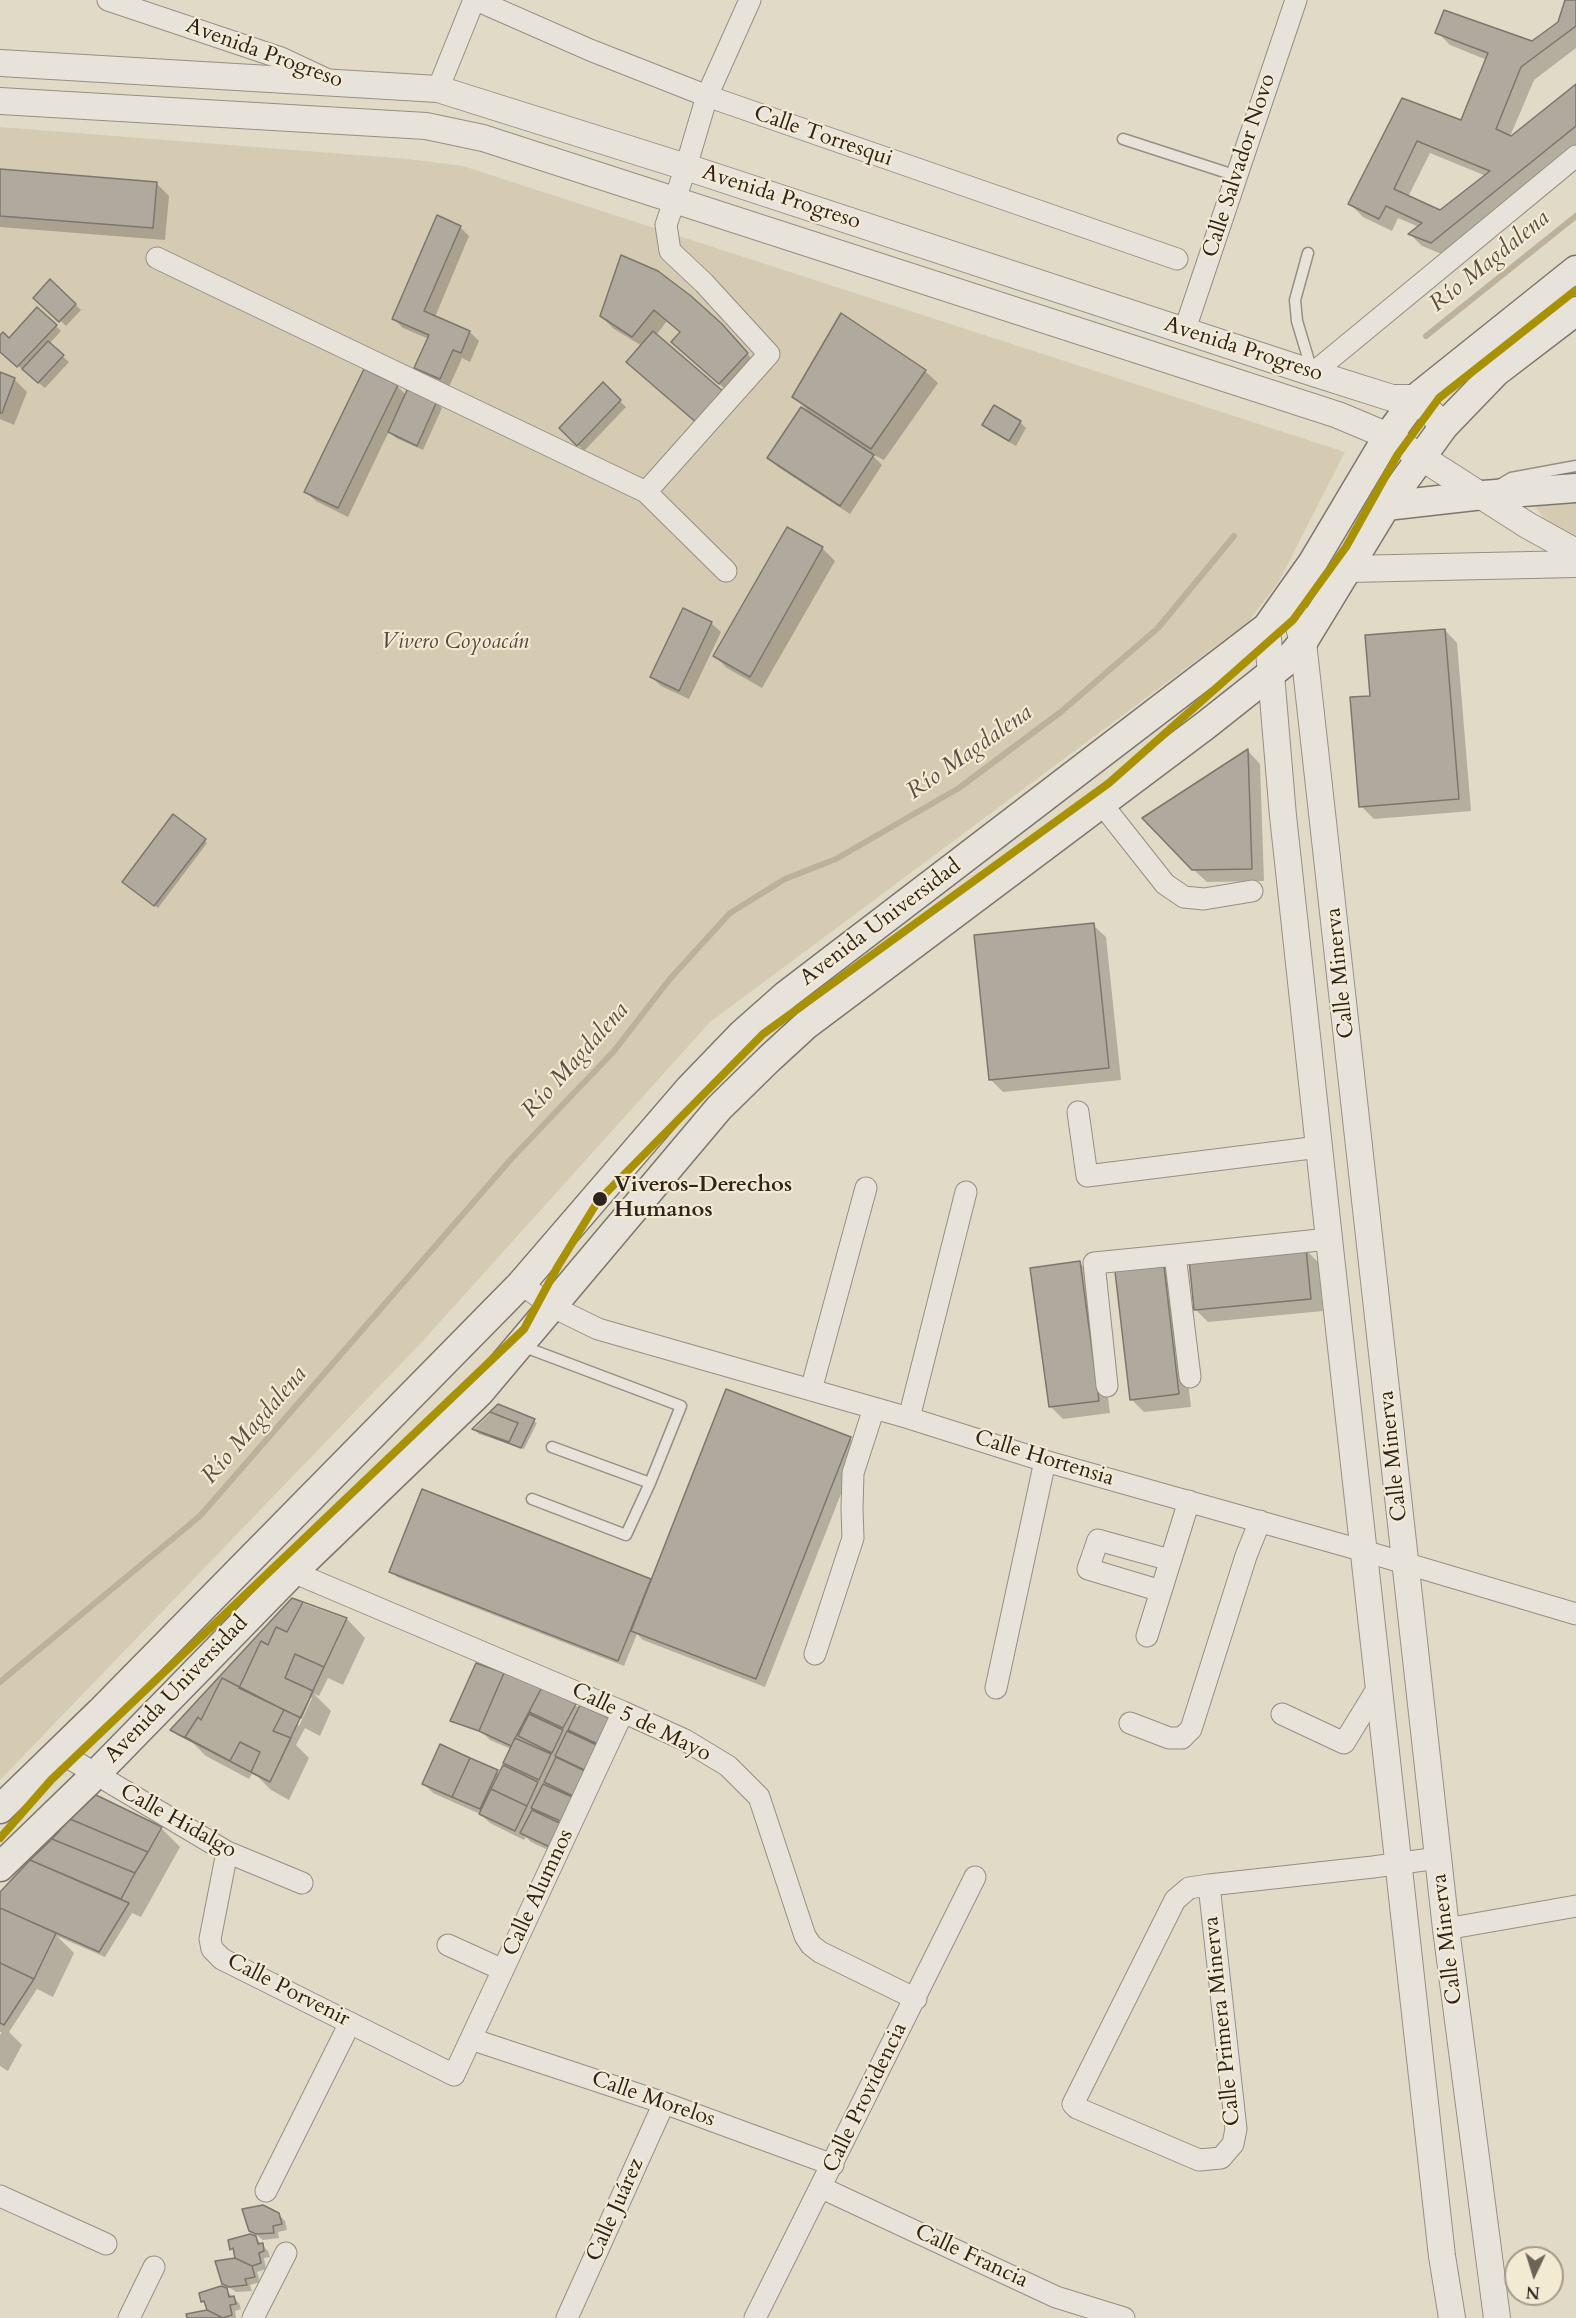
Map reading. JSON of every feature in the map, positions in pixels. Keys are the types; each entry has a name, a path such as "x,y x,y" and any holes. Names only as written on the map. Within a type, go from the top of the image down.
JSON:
{"main road":[{"name":"Avenida Universidad","path":"0,1809 100,1712 521,1284 689,1089 742,1034 786,995 1267,627 1312,562 1388,436 1416,398 1576,270"},
{"name":"Avenida Universidad","path":"0,1867 95,1774 293,1572 478,1393 719,1108 769,1059 806,1025 1288,660 1303,642 1386,506 1444,426 1496,372 1576,311"},
{"path":"1386,506 1483,495 1576,488"},
{"path":"100,1712 131,1736"}],"street":[{"name":"Avenida Progreso","path":"108,0 281,58 337,85 438,89 686,167 1184,332 1392,398 1416,398"},
{"path":"438,89 475,0"},
{"name":"Calle Torresqui","path":"475,0 590,50 707,96 1176,259"},
{"path":"646,492 769,354 704,283 670,251 666,225 707,96 750,0"},
{"name":"Calle Salvador Novo","path":"1184,332 1296,0"},
{"path":"0,63 337,85 345,121"},
{"name":"Avenida Progreso","path":"0,101 426,126 483,138 886,267 1338,416 1388,436 1527,525 1576,552"},
{"path":"1313,373 1576,156"},
{"path":"886,267 897,236"},
{"path":"157,258 646,492 726,571"},
{"path":"1416,398 1444,426"},
{"path":"1349,569 1576,564"},
{"name":"Calle Minerva","path":"1290,594 1303,642 1446,1929 1497,2318"},
{"name":"Calle Minerva","path":"1267,627 1283,816 1329,1239 1442,2256 1452,2318"},
{"path":"1283,816 1289,807 1302,800 1315,805 1323,812"},
{"path":"1101,803 1165,884 1184,897 1204,899 1252,891"},
{"path":"1078,1112 1087,1176 1319,1147"},
{"path":"811,1390 866,1188"},
{"path":"909,1418 966,1192"},
{"path":"1107,1386 1094,1263 1329,1239"},
{"path":"1175,1255 1190,1377"},
{"name":"Calle Hortensia","path":"521,1284 553,1307 598,1329 1576,1614"},
{"path":"815,1654 854,1538 853,1473 874,1408"},
{"path":"996,1688 1045,1461"},
{"path":"1147,1636 1189,1501"},
{"path":"1130,1723 1169,1738 1182,1738 1191,1729 1246,1557 1260,1521"},
{"path":"1161,1591 1088,1569 1098,1540 1170,1560"},
{"name":"Calle 5 de Mayo","path":"293,1572 623,1712 685,1740 728,1766 759,1797 805,1936 811,1945 820,1952 916,1999"},
{"path":"1282,1714 1344,1743 1379,1686"},
{"name":"Calle Alumnos","path":"454,2075 623,1712"},
{"name":"Calle Hidalgo","path":"59,1752 227,1852 302,1883"},
{"name":"Calle Porvenir","path":"227,1852 210,1938 212,1949 222,1959 454,2075"},
{"name":"Calle Primera Minerva","path":"1209,1885 1236,2129 1233,2144 1221,2158 1199,2160 1072,2104 1175,1900 1189,1888 1209,1885 1438,1858"},
{"name":"Calle Providencia","path":"755,2318 822,2188 975,1877"},
{"path":"1446,1929 1576,1906"},
{"path":"448,1945 503,1970"},
{"path":"266,2191 350,2023"},
{"name":"Calle Morelos","path":"471,2039 664,2103 833,2165"},
{"name":"Calle Juárez","path":"567,2318 664,2103"},
{"name":"Calle Francia","path":"822,2188 1056,2297 1115,2317"},
{"path":"0,2196 106,2244"},
{"path":"253,2318 286,2253"},
{"path":"129,2318 154,2267"}],"lane":[{"path":"1124,139 1237,176"},
{"path":"1308,253 1295,300 1297,321 1313,373"},
{"path":"1483,495 1510,478 1576,466"},
{"path":"519,1345 681,1406 626,1536 532,1498"},
{"path":"552,1447 650,1483"}],"green space":[{"name":"Vivero Coyoacán","path":"0,127 408,159 463,166 1345,452 1278,583 1248,622 710,1022 421,1343 0,1780"},
{"path":"1576,498 1576,535 1544,518 1530,500"}],"building":[{"path":"1565,0 1576,0 1576,26 1521,67 1496,129 1511,136 1576,84 1576,126 1431,243 1408,234 1422,223 1386,206 1379,219 1348,204 1402,98 1461,120 1488,53 1435,33 1444,10 1532,41 1558,22","holes":["1417,141 1490,171 1440,210 1394,189"]},
{"path":"0,169 157,182 153,228 0,216"},
{"path":"437,215 461,226 424,311 470,331 461,353 453,350 440,379 414,368 429,335 392,319"},
{"path":"621,255 658,271 691,296 722,324 748,353 719,384 671,342 680,332 654,310 632,337 600,316"},
{"path":"50,279 76,304 59,322 33,298"},
{"path":"37,307 57,325 17,367 0,352 0,335 3,332 9,338"},
{"path":"841,313 926,370 871,449 792,397"},
{"path":"653,331 725,393 698,424 626,362"},
{"path":"48,341 64,355 38,383 22,369"},
{"path":"364,369 398,385 338,508 304,492"},
{"path":"0,372 15,378 2,413 0,413"},
{"path":"603,382 621,400 577,446 559,428"},
{"path":"408,388 437,401 417,446 388,432"},
{"path":"994,405 1021,421 1009,441 982,425"},
{"path":"801,407 874,455 840,506 767,458"},
{"path":"787,527 823,547 750,677 713,656"},
{"path":"683,608 712,622 679,691 650,677"},
{"path":"1445,629 1459,799 1359,807 1350,697 1370,696 1365,635"},
{"path":"1248,749 1252,869 1192,870 1142,818"},
{"path":"173,814 206,839 154,906 122,882"},
{"path":"1094,923 1109,1068 989,1080 974,935"},
{"path":"1306,1248 1311,1299 1194,1310 1189,1259"},
{"path":"1163,1258 1179,1394 1130,1400 1114,1263"},
{"path":"1080,1261 1099,1401 1049,1407 1030,1268"},
{"path":"726,1389 851,1437 756,1679 631,1631"},
{"path":"498,1404 535,1419 521,1448 472,1429"},
{"path":"490,1412 518,1423 509,1442 472,1429"},
{"path":"422,1489 651,1579 618,1661 389,1572"},
{"path":"292,1598 347,1618 270,1782 170,1730"},
{"path":"303,1602 347,1618 324,1667 295,1654 285,1678 313,1691 301,1718 239,1688 261,1641 268,1645 276,1627 287,1632"},
{"path":"476,1663 504,1673 479,1731 450,1721"},
{"path":"504,1673 542,1687 511,1746 479,1731"},
{"path":"222,1678 284,1710 273,1731 291,1738 270,1782 251,1772 260,1752 240,1742 230,1761 185,1737 198,1717 201,1720"},
{"path":"542,1687 576,1704 563,1728 529,1712"},
{"path":"580,1705 616,1721 604,1747 568,1730"},
{"path":"529,1714 563,1730 552,1753 518,1736"},
{"path":"567,1731 603,1748 591,1773 555,1756"},
{"path":"515,1738 551,1754 539,1780 503,1763"},
{"path":"440,1744 470,1758 452,1797 422,1784"},
{"path":"556,1757 591,1774 579,1799 544,1782"},
{"path":"470,1758 498,1770 480,1809 452,1797"},
{"path":"503,1765 538,1782 527,1806 491,1789"},
{"path":"543,1784 579,1800 567,1824 531,1808"},
{"path":"491,1789 527,1806 515,1831 479,1814"},
{"path":"94,1794 162,1827 148,1852 70,1819"},
{"path":"532,1810 566,1826 556,1850 520,1833"},
{"path":"70,1819 148,1852 135,1873 52,1839"},
{"path":"52,1839 135,1873 121,1899 30,1860"},
{"path":"30,1860 129,1903 99,1952 0,1908 0,1892"},
{"path":"0,1908 56,1933 34,1979 0,1963"},
{"path":"0,1963 34,1979 4,2025 0,2023"},
{"path":"263,2205 279,2213 282,2224 273,2226 274,2233 256,2234 249,2231 242,2209"},
{"path":"250,2234 256,2236 258,2244 263,2243 264,2251 259,2253 261,2263 252,2266 235,2258 228,2240"},
{"path":"235,2258 252,2266 255,2277 245,2279 247,2285 229,2287 222,2284 215,2261"},
{"path":"221,2286 227,2288 229,2297 234,2296 236,2304 230,2305 232,2315 223,2318 207,2310 204,2301 201,2302 199,2293"},
{"path":"207,2310 223,2318 187,2318 186,2314"}],"waterway":[{"name":"Río Magdalena","path":"1426,336 1576,216"},
{"name":"Río Magdalena","path":"0,1682 200,1516 512,1158 614,1051 669,980 730,913 785,879 836,859 959,788 1062,711 1158,628 1234,536"}],"transit line":[{"path":"0,1838 51,1780 524,1329 558,1266 598,1201 763,1034 1109,783 1293,620 1346,547 1398,454 1439,398 1576,290"}],"place":[{"name":"Viveros-Derechos Humanos","path":"600,1199"}]}
